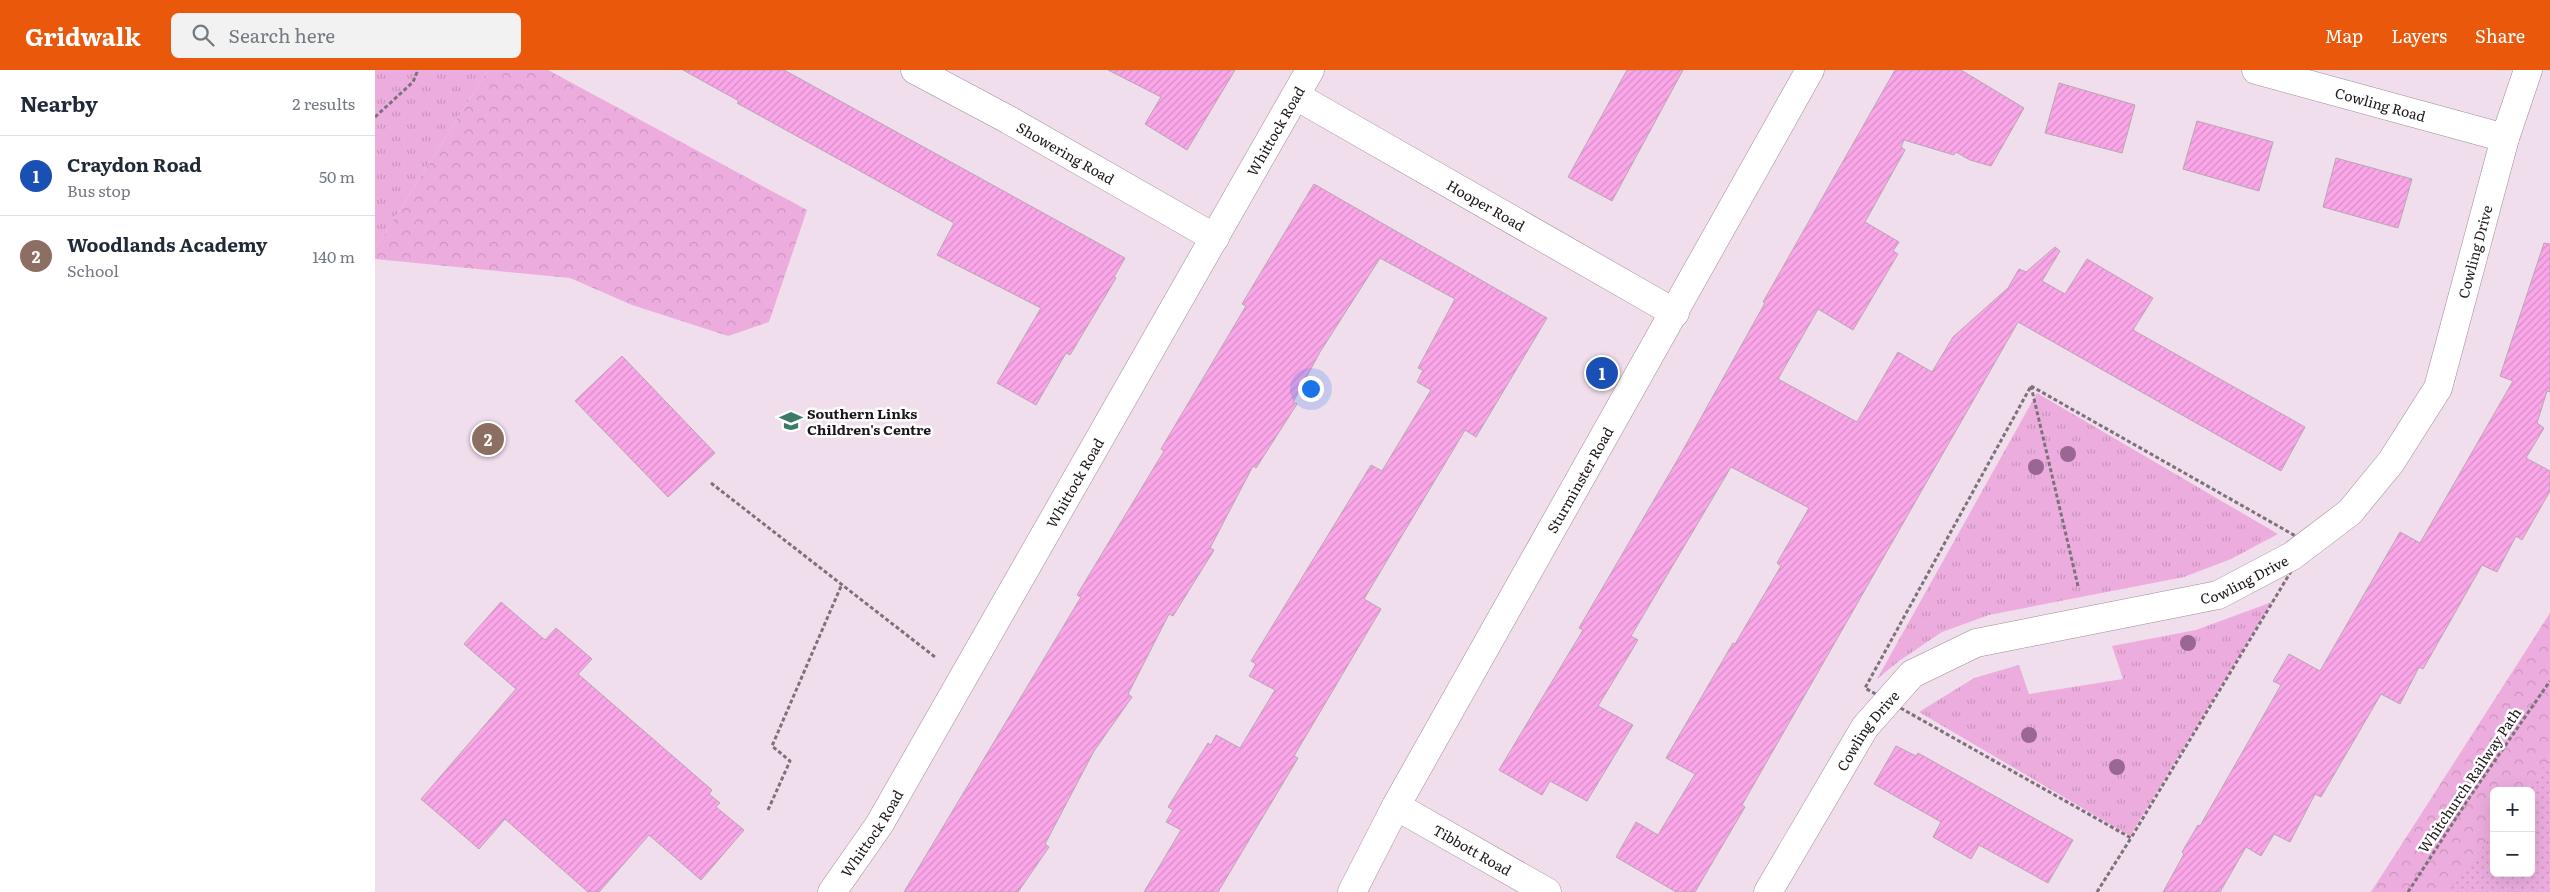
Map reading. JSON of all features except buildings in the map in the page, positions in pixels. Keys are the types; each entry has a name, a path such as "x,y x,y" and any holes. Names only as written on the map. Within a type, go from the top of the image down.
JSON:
{"street":[{"name":"Showering Road","path":"915,70 1009,120 1215,238"},
{"name":"Whittock Road","path":"832,892 879,825 1310,70"},
{"name":"Sturminster Road","path":"1352,892 1396,806 1810,70"},
{"name":"Cowling Road","path":"2256,70 2505,138"},
{"name":"Cowling Drive","path":"1769,892 1865,728 1912,674 1976,643 2218,595 2292,556 2350,512 2391,462 2438,388 2505,138 2528,70"},
{"name":"Hooper Road","path":"1296,96 1675,313"},
{"name":"Tibbott Road","path":"1396,806 1547,892"}],"path":[{"path":"375,116 413,82 418,70"},
{"path":"2031,386 2308,543 2097,892"},
{"path":"2031,386 2087,620"},
{"path":"2031,386 1865,688 2131,838"},
{"path":"711,483 962,680"},
{"path":"768,810 790,761 772,746 842,584"},
{"name":"Whitchurch Railway Path","path":"2408,892 2471,795 2550,681"}],"green space":[{"path":"375,70 488,70 375,249"},
{"path":"488,70 548,70 807,210 769,322 728,336 632,305 570,278 375,259 375,249"},
{"path":"2037,393 2278,534 2231,559 2184,577 1989,615 1942,632 1899,661 1877,679"},
{"path":"2272,602 2130,836 1919,712 1974,678 2019,665 2029,694 2123,679 2112,646 2196,630"},
{"path":"2550,613 2550,813 2535,796 2535,787 2490,787 2490,877 2503,877 2536,892 2371,892"},
{"path":"2550,758 2550,892 2448,892 2490,837 2490,877 2535,877 2535,787 2528,787"}],"place":[{"name":"Craydon Road","path":"1602,373"},
{"name":"Southern Links Children's Centre","path":"791,421"},
{"name":"Woodlands Academy","path":"488,439"}]}
